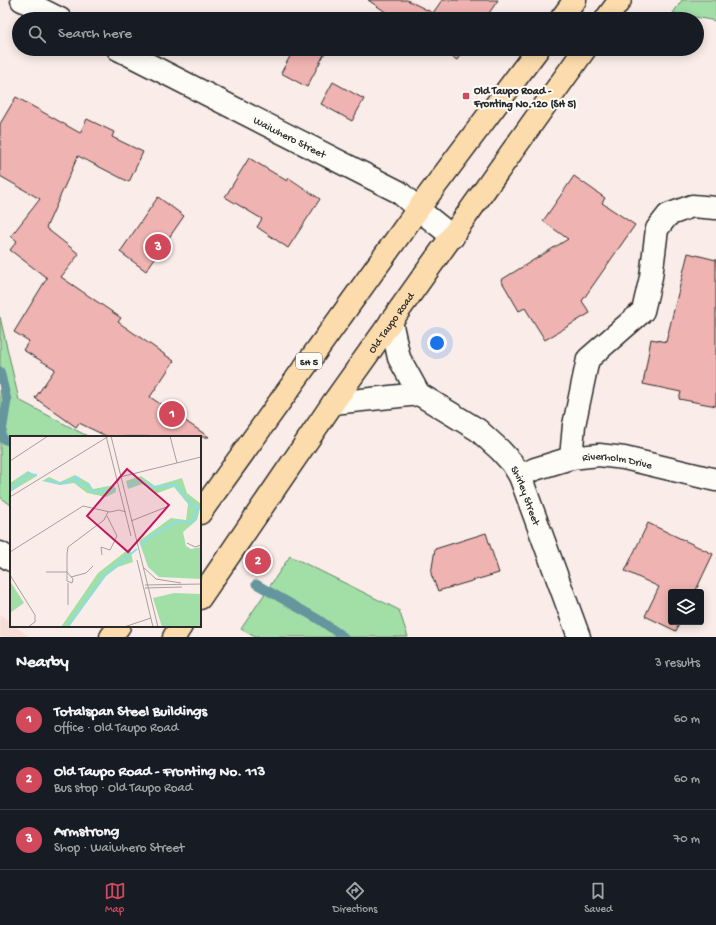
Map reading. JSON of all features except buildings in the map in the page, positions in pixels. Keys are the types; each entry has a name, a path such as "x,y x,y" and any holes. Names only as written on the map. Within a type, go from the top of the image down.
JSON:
{"highway":[{"path":"566,12 575,0"},
{"path":"611,12 620,0"},
{"name":"SH 5","path":"201,512 418,209 533,56"},
{"name":"Old Taupo Road","path":"201,597 391,321 453,237 580,56"},
{"path":"174,637 180,627"}],"street":[{"path":"22,0 46,12"},
{"name":"Waiwhero Street","path":"132,56 399,192 453,237"},
{"path":"571,458 574,425 588,359 643,311 651,277 657,229 668,215 686,208 692,206 716,208"},
{"name":"Shirley Street","path":"391,321 399,358 419,394 478,430 504,454 520,476 579,637"},
{"path":"334,403 419,394"},
{"name":"Riverholm Drive","path":"520,476 535,469 571,458 599,455 624,458 716,480"},
{"path":"0,553 10,559"}],"shaded area":[{"path":"0,614 10,622 10,627 16,627 30,637 0,637"}],"green space":[{"path":"682,0 716,0 716,21 704,19 704,12 674,12"},
{"path":"0,317 19,400 87,436 10,436 10,504 0,497"},
{"path":"290,556 399,610 408,637 255,637 241,629"}],"waterway":[{"path":"0,371 7,400 1,438 10,442"},
{"path":"256,584 318,619 344,637"}],"place":[{"name":"Old Taupo Road - Fronting No.120 (SH 5)","path":"466,96"},
{"name":"Armstrong","path":"158,247"},
{"name":"Totalspan Steel Buildings","path":"172,414"},
{"name":"Old Taupo Road - Fronting No. 113","path":"258,561"}]}
